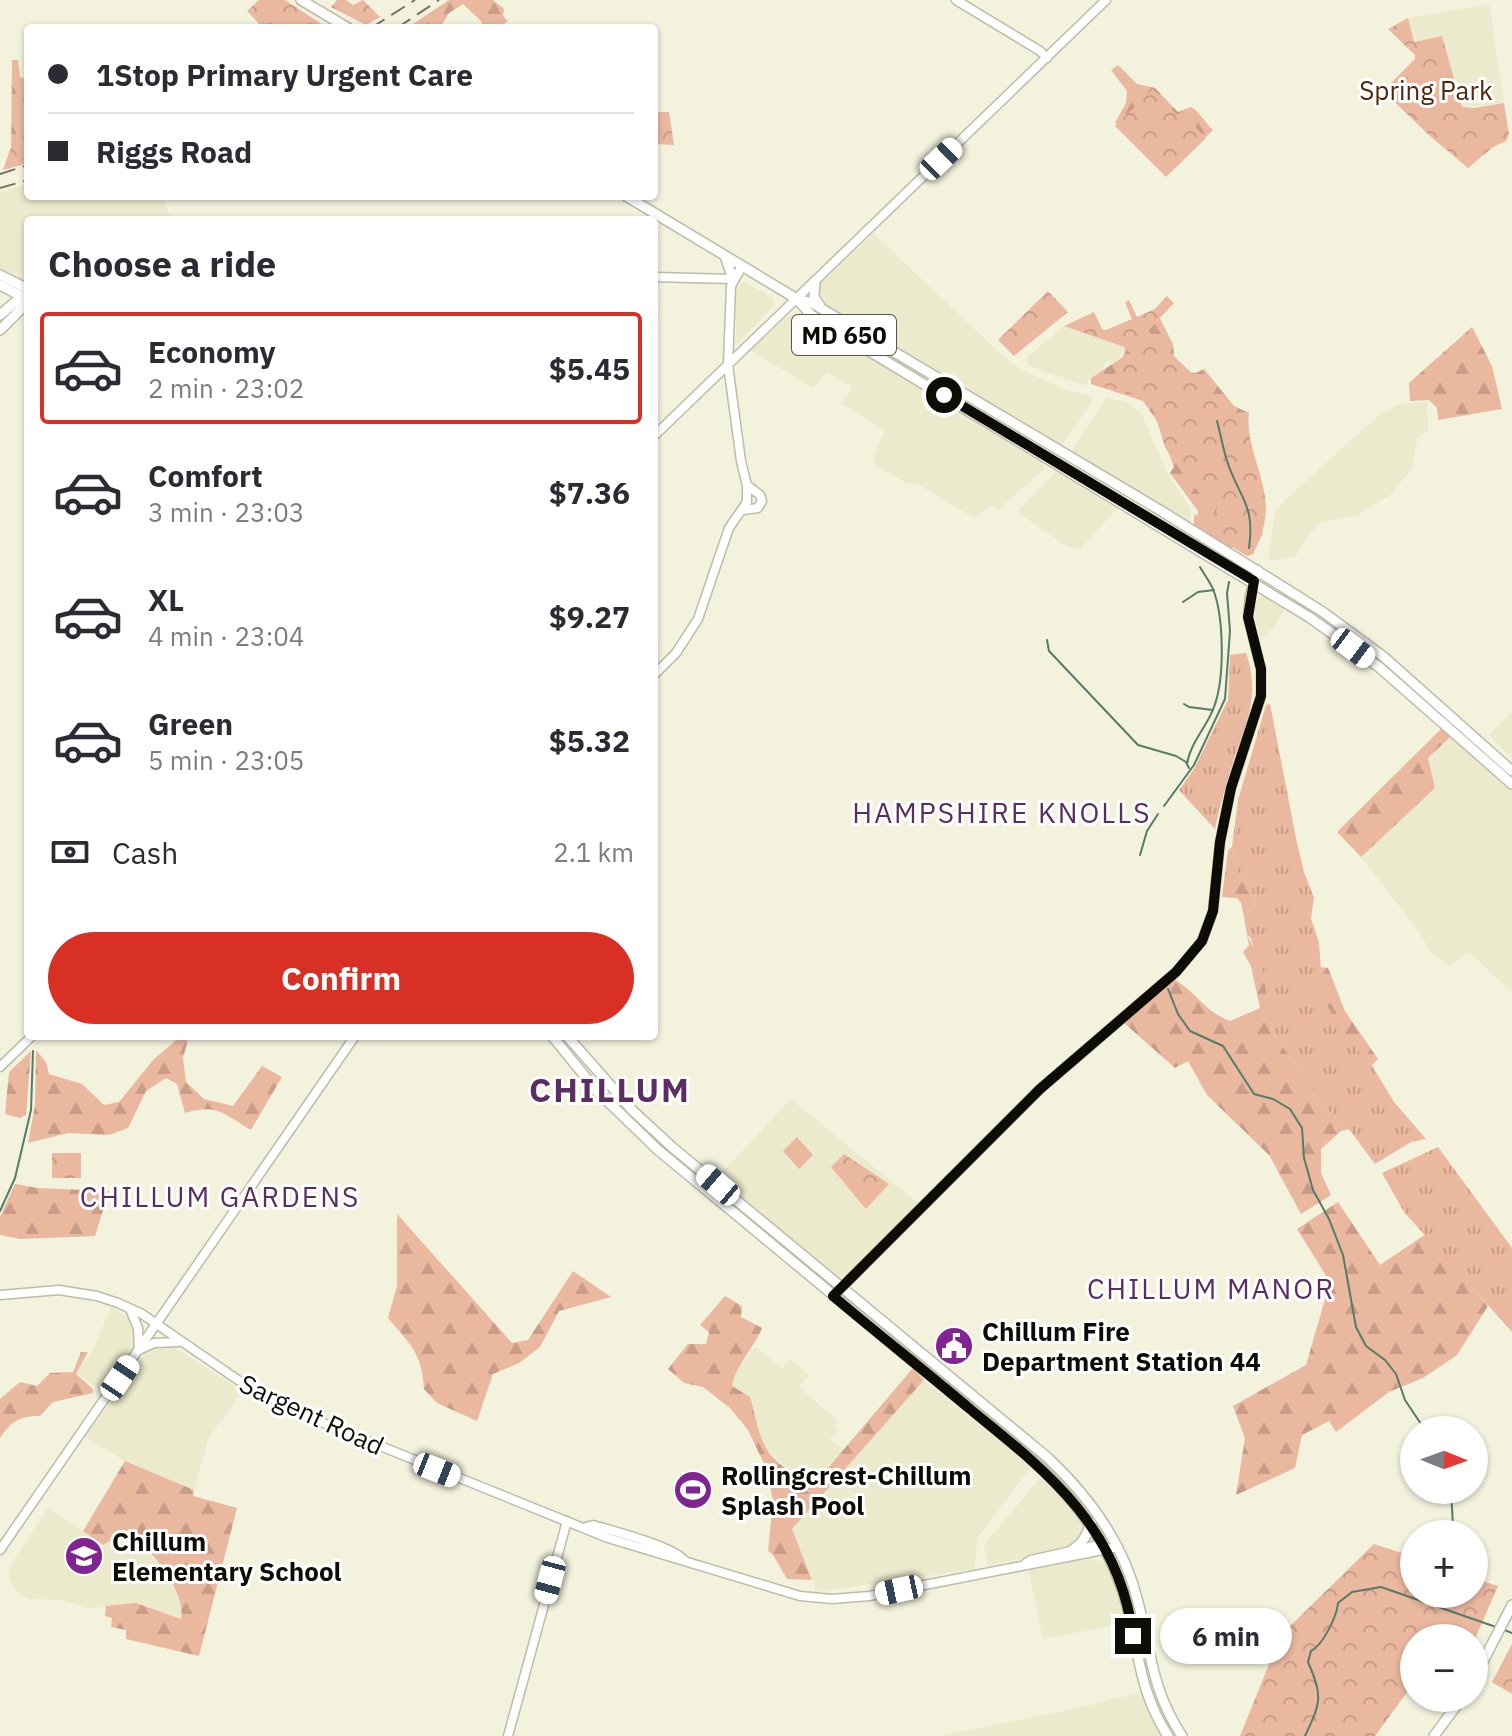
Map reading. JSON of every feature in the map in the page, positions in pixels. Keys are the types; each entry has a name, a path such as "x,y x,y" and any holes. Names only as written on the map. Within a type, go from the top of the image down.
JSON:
{"main road":[{"path":"301,0 341,24"},
{"path":"633,200 797,299"},
{"path":"725,256 733,279"},
{"path":"0,275 24,294"},
{"path":"815,281 814,297 822,309"},
{"path":"0,285 24,295"},
{"path":"0,315 24,298"},
{"name":"MD 650","path":"797,299 809,306 831,328 1309,617 1378,667 1512,784"},
{"path":"0,330 24,300"},
{"name":"MD 650","path":"809,306 822,309 1323,612 1384,657 1512,771"},
{"path":"555,1040 597,1091 643,1137 1056,1482 1091,1523 1105,1547 1127,1606 1140,1675 1168,1736"},
{"path":"570,1040 596,1072 660,1137 1067,1476 1093,1506 1116,1544 1136,1593 1157,1690 1182,1736"},
{"path":"1069,1552 1087,1537 1091,1523"},
{"path":"1488,1653 1512,1605"},
{"path":"1434,1736 1452,1712"}],"street":[{"path":"956,0 1047,58"},
{"path":"658,432 1106,0"},
{"path":"658,671 676,653 698,619 729,528 748,499 728,365 731,289 733,279 742,266"},
{"path":"658,277 733,279"},
{"path":"833,1296 1040,1089 1176,972 1202,941 1213,911 1220,842 1231,788 1261,696 1261,669 1248,617 1258,570"},
{"path":"0,1067 28,1040"},
{"path":"0,1550 352,1040"},
{"name":"Sargent Road","path":"0,1295 67,1291 97,1296 130,1308 238,1380 296,1412 567,1521 586,1527 593,1525 635,1538 679,1553 684,1560 792,1594 821,1599 869,1596 1033,1565 1116,1544"},
{"path":"130,1308 138,1328 139,1351"},
{"path":"139,1351 154,1343 179,1342"},
{"path":"508,1736 567,1521"},
{"name":"Sargent Road","path":"1026,1564 1031,1560 1105,1547"}],"shaded area":[{"path":"1489,4 1504,103 1462,107 1442,36 1414,42 1408,18"},
{"path":"24,185 24,200 163,200 170,216 24,216 24,283 0,271 0,192"},
{"path":"874,234 1004,357 1023,371 1067,390 1091,396 1092,402 1061,446 818,300 816,288"},
{"path":"743,282 772,297 775,303 738,344 736,288"},
{"path":"799,313 1041,459 1044,469 998,510 991,505 974,518 916,483 908,484 875,465 873,457 885,431 842,404 853,387 827,372 813,388 750,350 789,316"},
{"path":"1064,326 1124,347 1120,357 1114,362 1106,361 1101,371 1089,378 1087,386 1029,366 1026,358"},
{"path":"1107,398 1125,402 1141,413 1167,472 1190,508 1190,525 1074,453 1074,448"},
{"path":"1427,402 1428,431 1418,436 1411,470 1390,495 1358,515 1322,522 1309,534 1295,557 1268,561 1275,514 1284,501 1377,417 1397,405"},
{"path":"1056,472 1063,472 1119,506 1080,549 1068,547 1017,512"},
{"path":"1268,596 1286,605 1274,627 1260,640 1254,609 1258,598"},
{"path":"1512,712 1512,758 1489,735"},
{"path":"1451,736 1512,790 1512,992 1469,952 1450,966 1431,952 1415,926 1361,857 1435,788 1428,758"},
{"path":"791,1099 919,1204 844,1277 832,1275 717,1178"},
{"path":"111,1307 130,1318 136,1327 136,1346 104,1393 77,1373 91,1354"},
{"path":"169,1344 242,1391 208,1439 194,1490 125,1461 85,1437 148,1350 152,1346"},
{"path":"755,1346 782,1368 791,1359 809,1375 799,1387 838,1421 834,1427 838,1430 830,1439 843,1450 822,1475 814,1478 794,1474 766,1449 753,1407 732,1386 734,1375"},
{"path":"924,1380 1031,1467 978,1537 974,1569 815,1592 792,1529"},
{"path":"1041,1477 1060,1493 1085,1524 1085,1538 1076,1547 988,1566 984,1545"},
{"name":"Chillum Elementary School","path":"48,1508 103,1545 129,1530 169,1577 183,1607 181,1619 136,1603 88,1609 62,1600 28,1599 15,1589 10,1580 9,1567"},
{"path":"1088,1557 1105,1564 1110,1570 1127,1623 1043,1639 1028,1568"},
{"path":"1142,1692 1164,1736 939,1736 1078,1708"}],"green space":[{"path":"259,0 285,0 322,24 259,24 247,11"},
{"path":"337,0 346,0 353,5 363,0 380,17 364,24 331,7"},
{"path":"449,0 493,0 504,9 503,16 508,21 504,24 481,24 463,4 449,13 442,24 413,24"},
{"name":"Spring Park","path":"1408,18 1414,42 1442,36 1462,107 1504,103 1509,135 1506,141 1493,147 1468,168 1383,91 1415,59 1415,55 1388,29"},
{"path":"12,60 18,60 20,77 24,78 24,161 11,160"},
{"path":"1118,65 1137,84 1155,88 1178,112 1191,107 1194,109 1213,130 1168,174 1115,123 1126,103 1127,91 1111,70"},
{"path":"1419,67 1424,68 1435,93 1420,101 1407,96 1400,86"},
{"path":"1153,89 1177,115 1181,112 1206,138 1166,177 1115,126"},
{"path":"24,91 24,164 3,170 16,133"},
{"path":"658,112 669,112 674,145 658,144"},
{"path":"1048,291 1068,312 1014,356 998,340"},
{"path":"1167,296 1174,303 1148,331 1233,413 1249,412 1251,442 1266,502 1262,530 1258,529 1253,547 1237,542 1232,549 1194,526 1194,514 1203,520 1213,517 1217,509 1215,502 1201,495 1172,459 1148,403 1135,394 1103,386 1132,355 1124,347 1064,326 1094,312 1102,329 1106,330 1132,319 1125,302 1129,300 1137,317 1155,309"},
{"path":"1156,311 1173,344 1174,358 1188,373 1204,369 1234,406 1247,412 1247,433 1264,523 1253,554 1247,556 1195,524 1198,511 1170,473 1174,467 1157,421 1143,401 1091,384 1091,378 1123,357 1126,344"},
{"path":"1044,312 1050,323 1018,351 1010,343"},
{"path":"1472,327 1492,366 1502,409 1438,420 1437,408 1429,400 1410,401 1409,383"},
{"path":"1246,653 1252,681 1251,706 1215,829 1179,790 1194,769 1228,700 1230,655"},
{"path":"1270,704 1297,843 1314,898 1311,918 1319,943 1321,970 1356,1049 1368,1059 1394,1102 1426,1139 1411,1142 1375,1164 1349,1129 1319,1102 1272,1032 1251,938 1247,935 1244,917 1254,908 1255,901 1251,886 1239,876 1232,847 1238,800 1266,705"},
{"path":"1442,728 1451,736 1428,758 1435,788 1361,857 1337,832"},
{"path":"1232,847 1239,876 1251,886 1255,901 1254,908 1244,917 1237,898 1222,897 1228,850"},
{"path":"1247,935 1262,966 1272,1032 1319,1102 1349,1129 1341,1131 1321,1149 1321,1173 1331,1195 1301,1214 1269,1155 1207,1095 1188,1061 1175,1068 1124,1023 1174,979 1230,1021 1260,1008 1251,966 1243,952 1249,945"},
{"path":"1321,967 1328,968 1345,1011 1378,1059 1372,1065 1356,1049 1327,1006 1317,972"},
{"path":"176,1040 188,1040 183,1058 186,1082 204,1099 233,1106 262,1066 282,1077 251,1130 213,1110 185,1113 177,1084 166,1078 146,1091 128,1128 109,1135 68,1133 28,1143 35,1105 36,1050 46,1062 49,1074 82,1084 104,1105 119,1102 154,1059"},
{"path":"31,1051 26,1115 20,1118 5,1114 9,1072"},
{"path":"797,1137 813,1155 799,1169 783,1151"},
{"path":"1438,1147 1512,1248 1512,1332 1404,1212 1382,1173"},
{"path":"52,1153 81,1153 81,1178 52,1178"},
{"path":"844,1154 889,1184 866,1209 831,1167"},
{"path":"15,1184 109,1191 95,1236 20,1239 0,1235 0,1217"},
{"path":"1338,1202 1380,1265 1426,1234 1488,1306 1457,1355 1423,1378 1389,1392 1336,1432 1329,1421 1302,1435 1295,1468 1236,1495 1245,1438 1233,1406 1306,1365 1330,1282 1297,1229"},
{"path":"397,1214 512,1343 528,1340 573,1271 611,1297 559,1311 540,1347 519,1363 493,1374 477,1421 437,1403 424,1389 418,1358 388,1318 397,1286"},
{"path":"725,1296 742,1306 741,1317 762,1328 737,1371 732,1386 750,1397 760,1434 769,1453 797,1474 822,1475 913,1368 924,1380 792,1529 812,1580 787,1579 768,1551 773,1501 767,1470 748,1430 730,1408 703,1387 684,1383 668,1369 688,1344 706,1344 709,1332 700,1325"},
{"path":"81,1352 88,1352 76,1374 93,1389 93,1393 53,1402 40,1416 21,1418 12,1424 0,1438 0,1399 20,1382 37,1386 50,1373 73,1372"},
{"path":"125,1461 194,1490 193,1496 237,1508 199,1656 126,1639 126,1630 111,1627 112,1618 105,1616 106,1606 136,1603 181,1619 178,1596 165,1571 129,1530 103,1545 83,1531"},
{"path":"1374,1544 1400,1552 1400,1608 1488,1608 1488,1583 1498,1586 1481,1624 1400,1624 1400,1702 1375,1736 1240,1736 1274,1652 1253,1633 1256,1628 1277,1646 1283,1633"},
{"path":"1512,1644 1512,1694 1492,1682"}],"waterway":[{"path":"1217,421 1228,464 1246,504 1250,522 1249,548"},
{"path":"1187,764 1214,707 1220,680 1221,631 1217,601 1200,567"},
{"path":"1164,806 1194,765 1225,699 1230,631 1229,582"},
{"path":"1183,602 1198,592 1214,590"},
{"path":"1047,640 1049,651 1138,745 1176,756 1189,768"},
{"path":"1184,704 1213,710"},
{"path":"1140,855 1147,831 1158,814"},
{"path":"1168,989 1178,1014 1190,1031 1223,1046 1254,1094 1273,1099 1290,1109 1302,1128 1304,1158 1313,1190 1343,1255 1356,1327 1366,1346 1385,1360 1396,1374 1405,1400 1416,1416"},
{"path":"0,1211 15,1178 31,1110 33,1051"},
{"path":"1452,1504 1453,1520"},
{"path":"1305,1736 1318,1699 1308,1662 1311,1651 1329,1630 1338,1603 1352,1592 1381,1587 1496,1627"},
{"path":"1502,1629 1512,1633"}],"railway":[{"path":"377,24 415,0"},
{"path":"403,24 439,0"},
{"path":"0,174 24,166"},
{"path":"0,188 24,181"}],"place":[{"name":"Chillum Fire Department Station 44","path":"954,1346"},
{"name":"Rollingcrest-Chillum Splash Pool","path":"693,1490"},
{"name":"Chillum Elementary School","path":"84,1556"}],"district":[{"name":"HAMPSHIRE KNOLLS","path":"1002,812"},
{"name":"CHILLUM","path":"610,1089"},
{"name":"CHILLUM GARDENS","path":"220,1196"},
{"name":"CHILLUM MANOR","path":"1211,1288"}],"route":[{"path":"944,395 1254,581 1248,617 1261,669 1261,696 1231,788 1220,842 1213,911 1202,941 1176,972 1040,1089 833,1296 1029,1457 1074,1501 1091,1523 1113,1563 1133,1636"}]}
